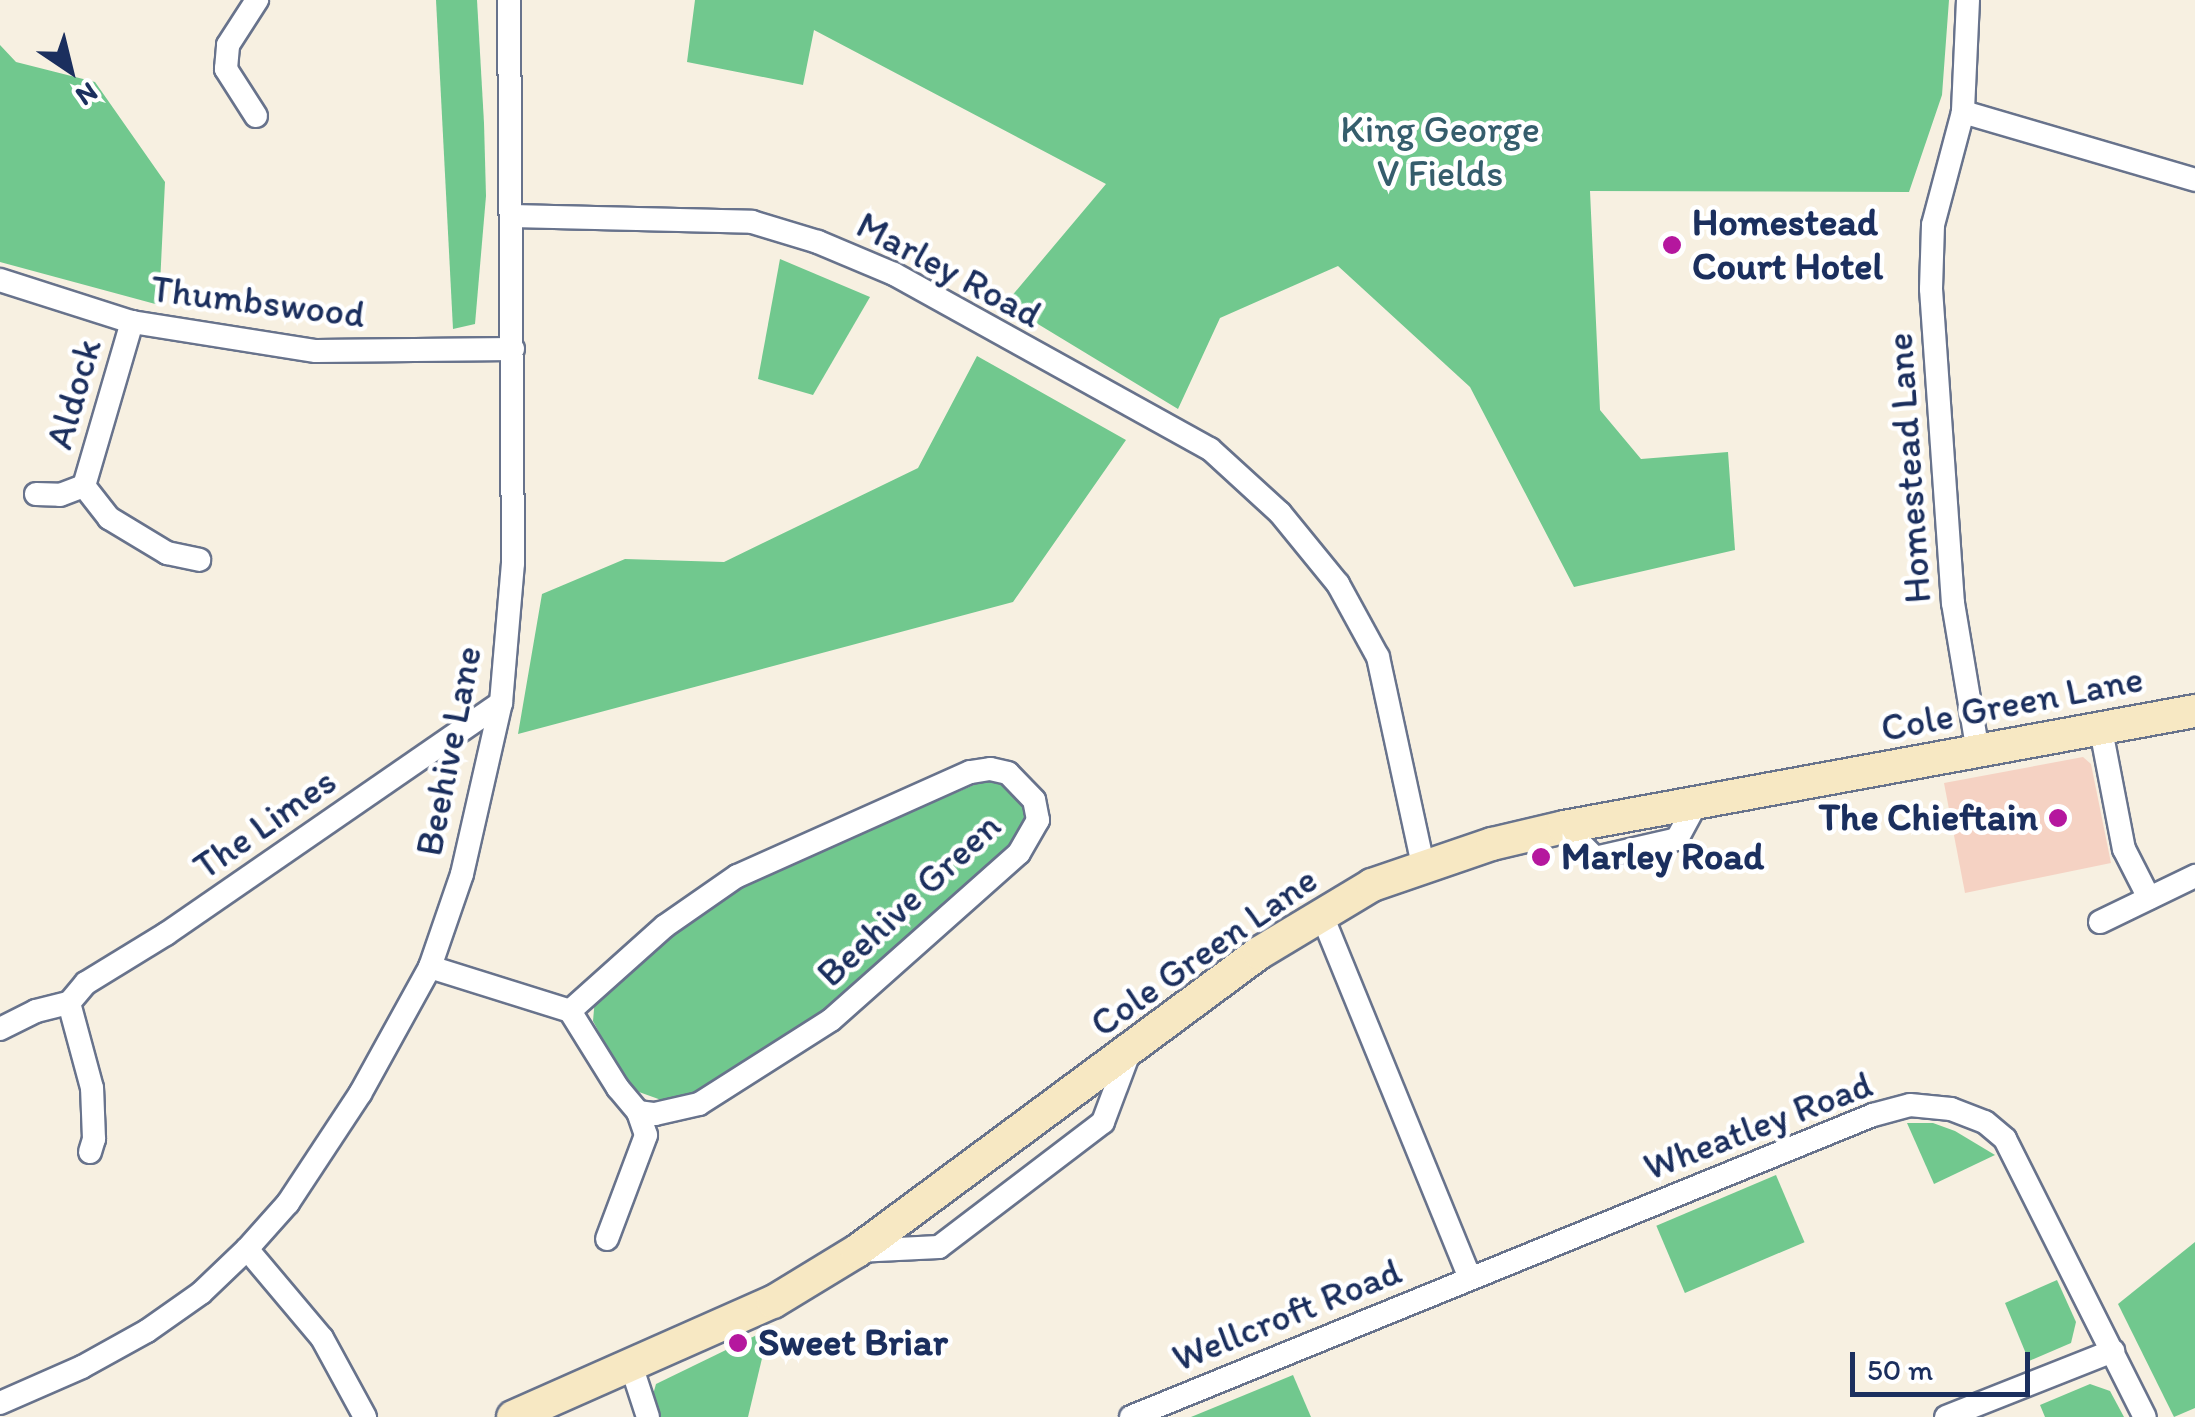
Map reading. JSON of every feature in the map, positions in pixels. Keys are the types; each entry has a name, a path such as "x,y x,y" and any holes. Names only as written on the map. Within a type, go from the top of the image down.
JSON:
{"street":[{"path":"256,116 226,70 228,45 258,0"},
{"name":"Beehive Lane","path":"0,1403 82,1367 146,1331 202,1293 248,1248 288,1203 360,1094 430,967 462,874 501,703 513,563 509,0"},
{"name":"Homestead Lane","path":"1968,0 1963,112 1933,225 1930,289 1952,603 1978,752"},
{"path":"1963,112 2195,180"},
{"name":"Marley Road","path":"512,216 752,222 818,242 894,274 1210,449 1280,512 1338,584 1378,657 1423,865"},
{"name":"Thumbswood","path":"0,280 132,322 316,351 441,353 514,349"},
{"name":"Aldock","path":"84,486 132,322"},
{"name":"Aldock","path":"36,494 60,495 84,486"},
{"name":"Aldock","path":"84,486 110,518 167,552 198,560"},
{"name":"The Limes","path":"0,1029 36,1011 70,1003 86,984 166,934 501,703"},
{"name":"Cole Green Lane","path":"513,1417 773,1302 857,1251 1130,1053 1259,953 1372,885 1423,865 1564,827 2195,710"},
{"path":"2101,730 2124,848 2150,898"},
{"name":"Beehive Green","path":"570,1011 665,926 738,876 970,772 990,769 1008,773 1034,800 1038,820 1019,853 831,1020 723,1092 676,1110 638,1112"},
{"path":"2100,922 2195,876"},
{"path":"1321,913 1470,1278"},
{"path":"430,967 570,1011 618,1088 638,1112 646,1135 607,1239"},
{"path":"70,1003 92,1088 94,1139 90,1152"},
{"path":"857,1251 939,1247 1104,1122 1130,1053"},
{"name":"Wheatley Road","path":"1470,1278 1873,1115 1910,1106 1951,1109 1985,1122 2005,1139 2144,1417"},
{"path":"248,1248 322,1338 365,1417"},
{"name":"Wellcroft Road","path":"1130,1417 1470,1278"},
{"path":"1946,1417 2113,1351"},
{"path":"631,1366 648,1417"}],"shaded area":[{"path":"2083,757 2091,764 2111,863 1965,893 1944,783"}],"green space":[{"path":"436,0 477,0 484,123 486,196 475,324 453,329"},
{"name":"King George V Fields","path":"695,0 1949,0 1942,95 1909,192 1590,191 1600,410 1641,459 1728,452 1735,550 1574,587 1470,387 1338,266 1220,318 1178,409 1005,304 1106,184 814,30 803,85 687,62"},
{"path":"0,45 16,62 95,82 165,182 159,305 0,262"},
{"path":"780,259 870,297 813,395 758,379"},
{"path":"977,356 1126,440 1013,602 518,734 542,594 625,559 724,562 918,468"},
{"path":"988,779 1009,784 1028,810 1023,829 1003,854 832,1010 687,1100 664,1101 639,1092 621,1074 593,1021 595,998 674,931 740,885"},
{"path":"1907,1123 1933,1123 1955,1131 1995,1155 1934,1184"},
{"path":"1776,1175 1805,1242 1685,1293 1656,1226"},
{"path":"2195,1242 2195,1408 2174,1417 2118,1304"},
{"path":"2057,1280 2076,1322 2071,1343 2029,1361 2005,1303"},
{"path":"769,1329 748,1417 659,1417 652,1398 656,1384"},
{"path":"1293,1375 1311,1417 1191,1417"},
{"path":"2090,1384 2110,1391 2124,1417 2045,1417 2040,1405"}],"place":[{"name":"Homestead Court Hotel","path":"1672,245"},
{"name":"The Chieftain","path":"2058,818"},
{"name":"Marley Road","path":"1541,857"},
{"name":"Sweet Briar","path":"738,1343"}]}
